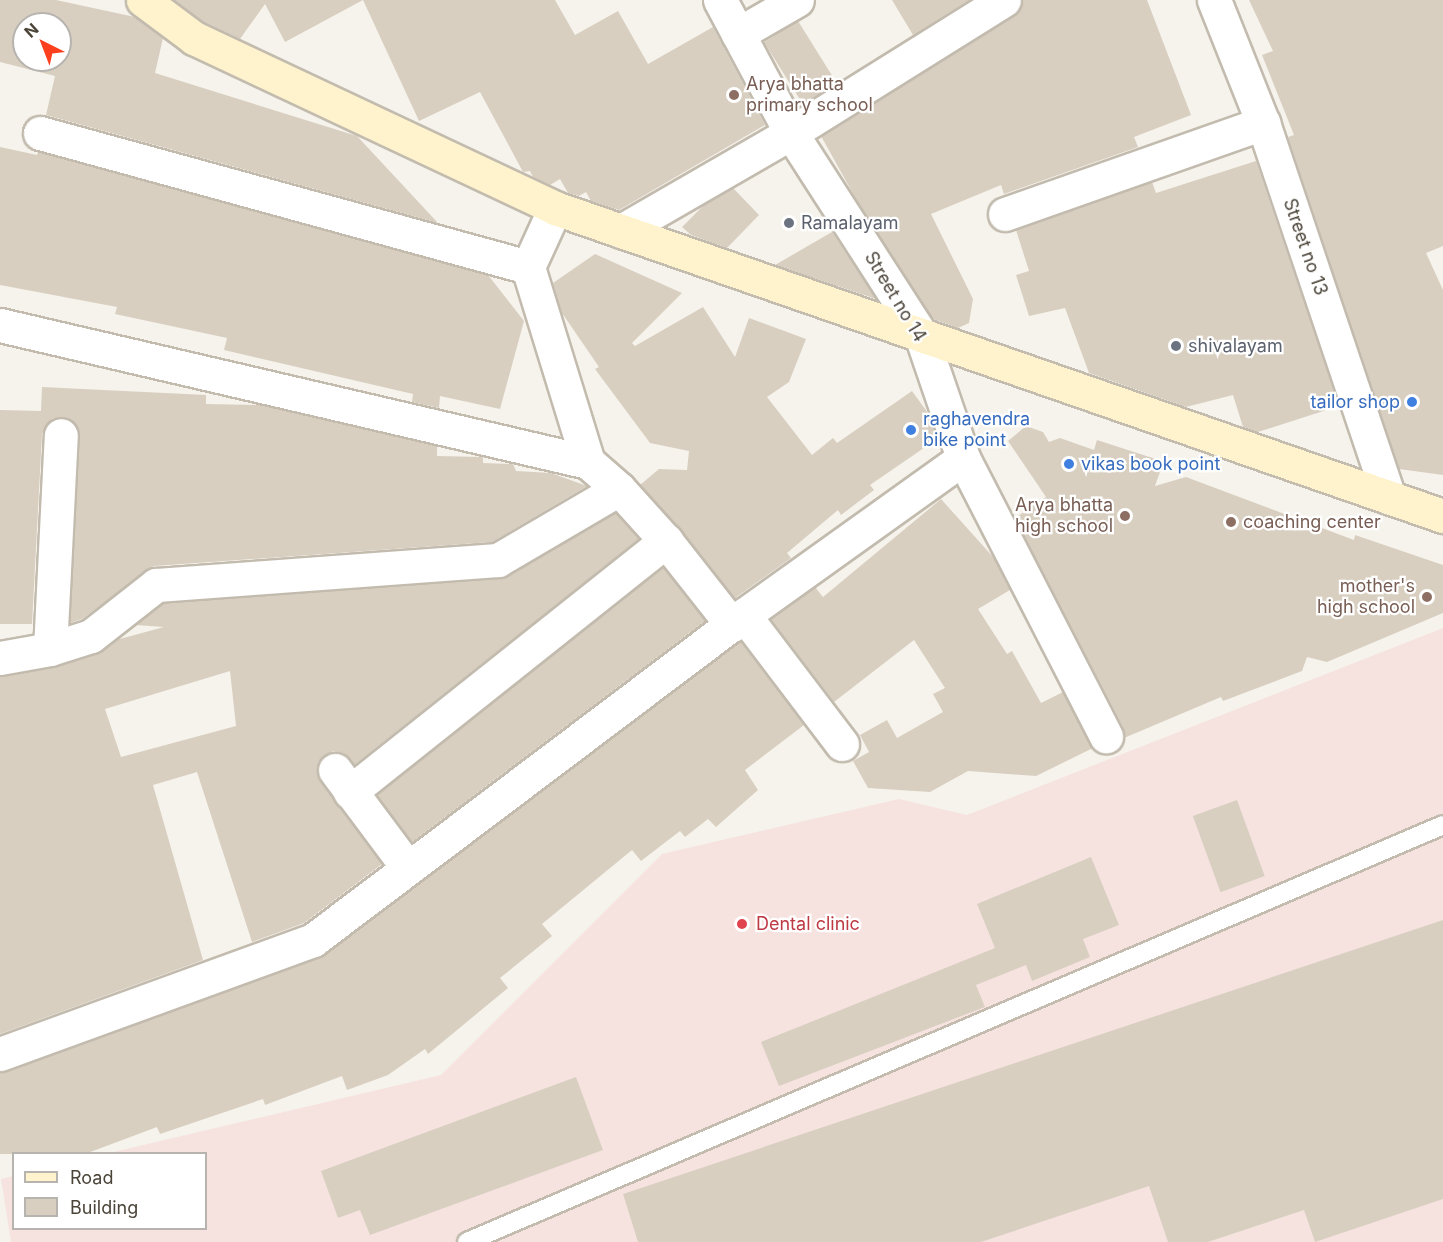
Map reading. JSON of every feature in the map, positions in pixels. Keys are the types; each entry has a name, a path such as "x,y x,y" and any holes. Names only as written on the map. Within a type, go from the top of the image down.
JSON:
{"street":[{"path":"143,0 194,38 555,208 1443,516"},
{"name":"Street no 14","path":"720,0 791,133 921,335 963,458 1106,736"},
{"path":"738,34 797,0"},
{"path":"621,231 791,133 1004,0"},
{"name":"Street no 13","path":"1214,0 1263,123 1389,497"},
{"path":"1005,214 1263,123"},
{"path":"40,134 528,267"},
{"path":"555,208 528,267 588,462"},
{"path":"0,325 588,462 619,489 738,620 842,744"},
{"path":"50,649 61,435"},
{"path":"0,1054 313,940 738,620 963,458"},
{"path":"0,658 50,649 91,636 156,585 498,560 619,489"},
{"path":"408,868 343,781 666,541"}],"lane":[{"path":"467,1242 1443,825"}],"shaded area":[{"path":"1443,628 1443,1242 11,1242 1,1179 12,1176 12,1230 207,1230 207,1152 113,1152 441,1075 662,854 899,799 967,815"}],"building":[{"path":"0,0 56,0 135,17 163,38 155,73 357,136 438,223 46,115 55,76 39,72 72,72 72,12 12,12 12,65 0,62"},
{"path":"174,0 363,0 285,42 265,4 240,39 204,22"},
{"path":"363,0 555,0 575,35 618,11 648,64 713,27 765,125 619,210 591,201 586,192 579,196 568,193 560,179 550,185 533,177 530,171 523,172 480,92 419,121"},
{"path":"892,0 969,0 913,35"},
{"path":"1023,0 1147,0 1191,115 1134,137 1138,147 1004,194 1001,185 931,214 973,299 969,323 958,328 933,319 856,199 821,136 1014,16"},
{"path":"1249,0 1443,0 1443,246 1426,253 1443,290 1443,475 1399,469 1288,137 1294,135 1262,55 1273,51"},
{"path":"798,21 837,83 803,104 764,42"},
{"path":"0,147 37,155 38,152 488,275 524,321 500,409 440,396 439,408 412,402 413,394 224,350 227,338 115,314 117,307 0,285"},
{"path":"1256,161 1339,406 1258,432 1243,427 1233,395 1186,407 1089,373 1065,308 1029,316 1016,275 1029,271 1016,230 1152,182 1156,193"},
{"path":"733,188 759,215 727,248 691,235 682,227 705,204"},
{"path":"832,232 876,299 775,265"},
{"path":"595,254 682,293 632,343 635,346 703,307 735,357 749,318 806,339 789,382 767,397 812,455 833,438 837,443 912,391 928,413 937,439 870,485 874,490 841,515 838,510 787,553 791,558 735,598 640,485 659,469 687,470 689,451 650,443 595,369 599,367 562,313 553,283"},
{"path":"42,387 206,395 206,404 262,405 437,446 437,456 483,457 483,463 513,464 516,471 551,473 587,486 492,542 154,566 82,619 70,623 80,435 72,420 53,418 42,434 32,624 0,624 0,410 41,411"},
{"path":"1026,426 1043,432 1049,442 1060,438 1094,450 1097,440 1165,462 1153,466 1161,469 1155,486 1186,477 1354,540 1355,535 1443,565 1443,613 1327,662 1307,657 1302,671 1223,701 1221,697 1124,738 1123,727 1015,518 1046,497 1008,441"},
{"path":"941,499 994,558 1010,590 978,609 1007,654 1012,651 1041,703 1063,692 1093,748 1036,776 968,771 930,792 868,788 853,761 869,752 860,735 887,720 897,738 943,712 933,694 945,688 914,640 834,702 771,619 815,587 823,597"},
{"path":"615,513 639,539 354,765 343,753 333,751 318,762 320,781 382,864 304,923 252,942 197,772 153,785 203,960 0,1034 0,676 56,667 97,654 116,640 164,627 135,625 163,603 500,579","holes":["230,671 236,726 121,757 105,709"]},
{"path":"663,567 705,621 412,842 377,795"},
{"path":"740,641 804,725 745,770 758,790 716,827 708,819 685,837 680,831 641,861 632,850 542,924 552,936 500,978 508,988 428,1054 425,1049 388,1075 347,1090 342,1076 265,1105 263,1099 160,1134 157,1127 90,1152 0,1154 0,1072 324,955"},
{"path":"1237,800 1265,876 1221,892 1193,816"},
{"path":"1091,857 1119,925 1083,939 1090,957 1032,981 1026,965 976,985 985,1007 779,1086 761,1042 995,948 977,904"},
{"path":"1443,920 1443,1199 1315,1242 1304,1210 1208,1242 1168,1242 1149,1186 981,1242 638,1242 623,1194"},
{"path":"576,1077 603,1150 370,1235 360,1210 338,1218 321,1171"}],"place":[{"name":"Arya bhatta primary school","path":"734,95"},
{"name":"Ramalayam","path":"789,223"},
{"name":"shivalayam","path":"1176,346"},
{"name":"tailor shop","path":"1412,402"},
{"name":"raghavendra bike point","path":"911,430"},
{"name":"vikas book point","path":"1069,464"},
{"name":"Arya bhatta high school","path":"1125,516"},
{"name":"coaching center","path":"1231,522"},
{"name":"mother's high school","path":"1427,597"},
{"name":"Dental clinic","path":"742,924"}]}
